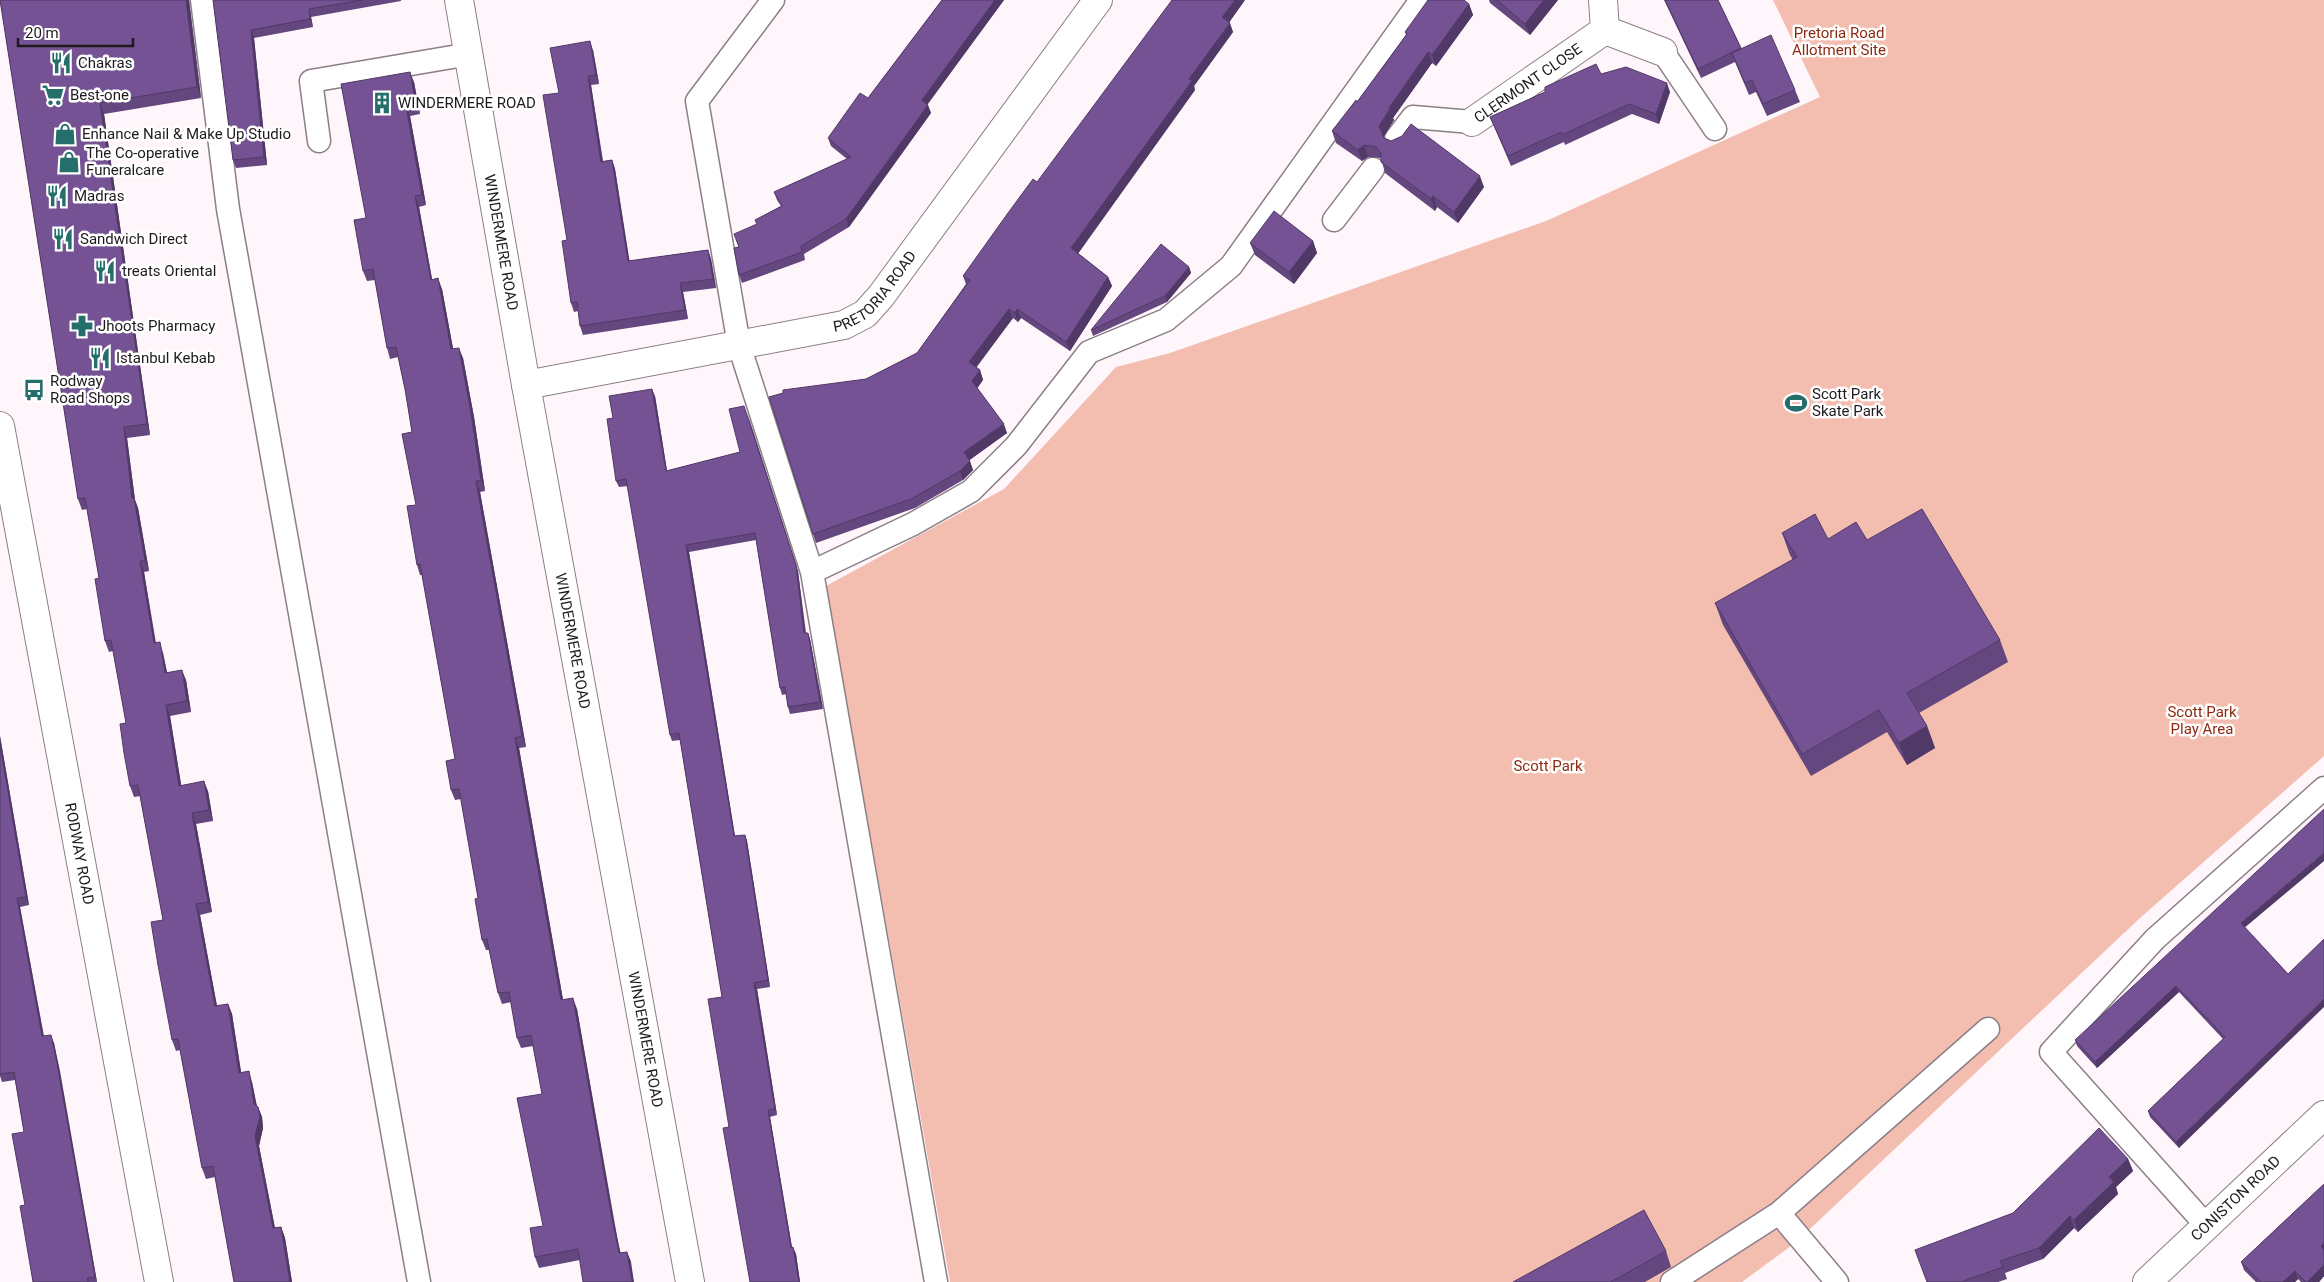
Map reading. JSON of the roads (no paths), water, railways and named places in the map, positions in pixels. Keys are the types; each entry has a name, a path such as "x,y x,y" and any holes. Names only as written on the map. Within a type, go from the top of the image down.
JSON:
{"street":[{"name":"WINDERMERE ROAD","path":"459,0 470,54 526,385 690,1282"},
{"name":"PRETORIA ROAD","path":"526,385 844,325 865,314 881,296 1098,0"},
{"path":"1603,0 1605,30 1663,52"},
{"name":"CLERMONT CLOSE","path":"1472,122 1605,30"},
{"name":"RODWAY ROAD","path":"0,426 159,1282"},
{"name":"CONISTON ROAD","path":"2147,1282 2324,1114"}],"lane":[{"path":"202,0 228,210 419,1282"},
{"path":"773,0 697,101 739,345 812,572 936,1282"},
{"path":"812,572 913,524 971,491 1016,446 1089,352 1166,320 1231,266 1421,0"},
{"path":"1663,52 1715,129"},
{"path":"319,141 311,82 470,54"},
{"name":"CLERMONT CLOSE","path":"1396,139 1413,117 1472,122"},
{"path":"1334,220 1373,169"},
{"path":"2206,1225 2051,1052 2155,939 2324,788"},
{"path":"1672,1282 1779,1213 1988,1029"},
{"path":"1779,1213 1836,1282"}],"place":[{"name":"Chakras","path":"61,63"},
{"name":"Best-one","path":"53,95"},
{"name":"WINDERMERE ROAD","path":"382,103"},
{"name":"Enhance Nail & Make Up Studio","path":"65,134"},
{"name":"The Co-operative Funeralcare","path":"69,162"},
{"name":"Madras","path":"57,196"},
{"name":"Sandwich Direct","path":"63,239"},
{"name":"treats Oriental","path":"105,271"},
{"name":"Jhoots Pharmacy","path":"82,326"},
{"name":"Istanbul Kebab","path":"100,358"},
{"name":"Rodway Road Shops","path":"34,390"},
{"name":"Scott Park Skate Park","path":"1796,403"}],"park label":[{"name":"Pretoria Road Allotment Site","path":"1839,42"},
{"name":"Scott Park Play Area","path":"2202,720"},
{"name":"Scott Park","path":"1548,766"}]}
